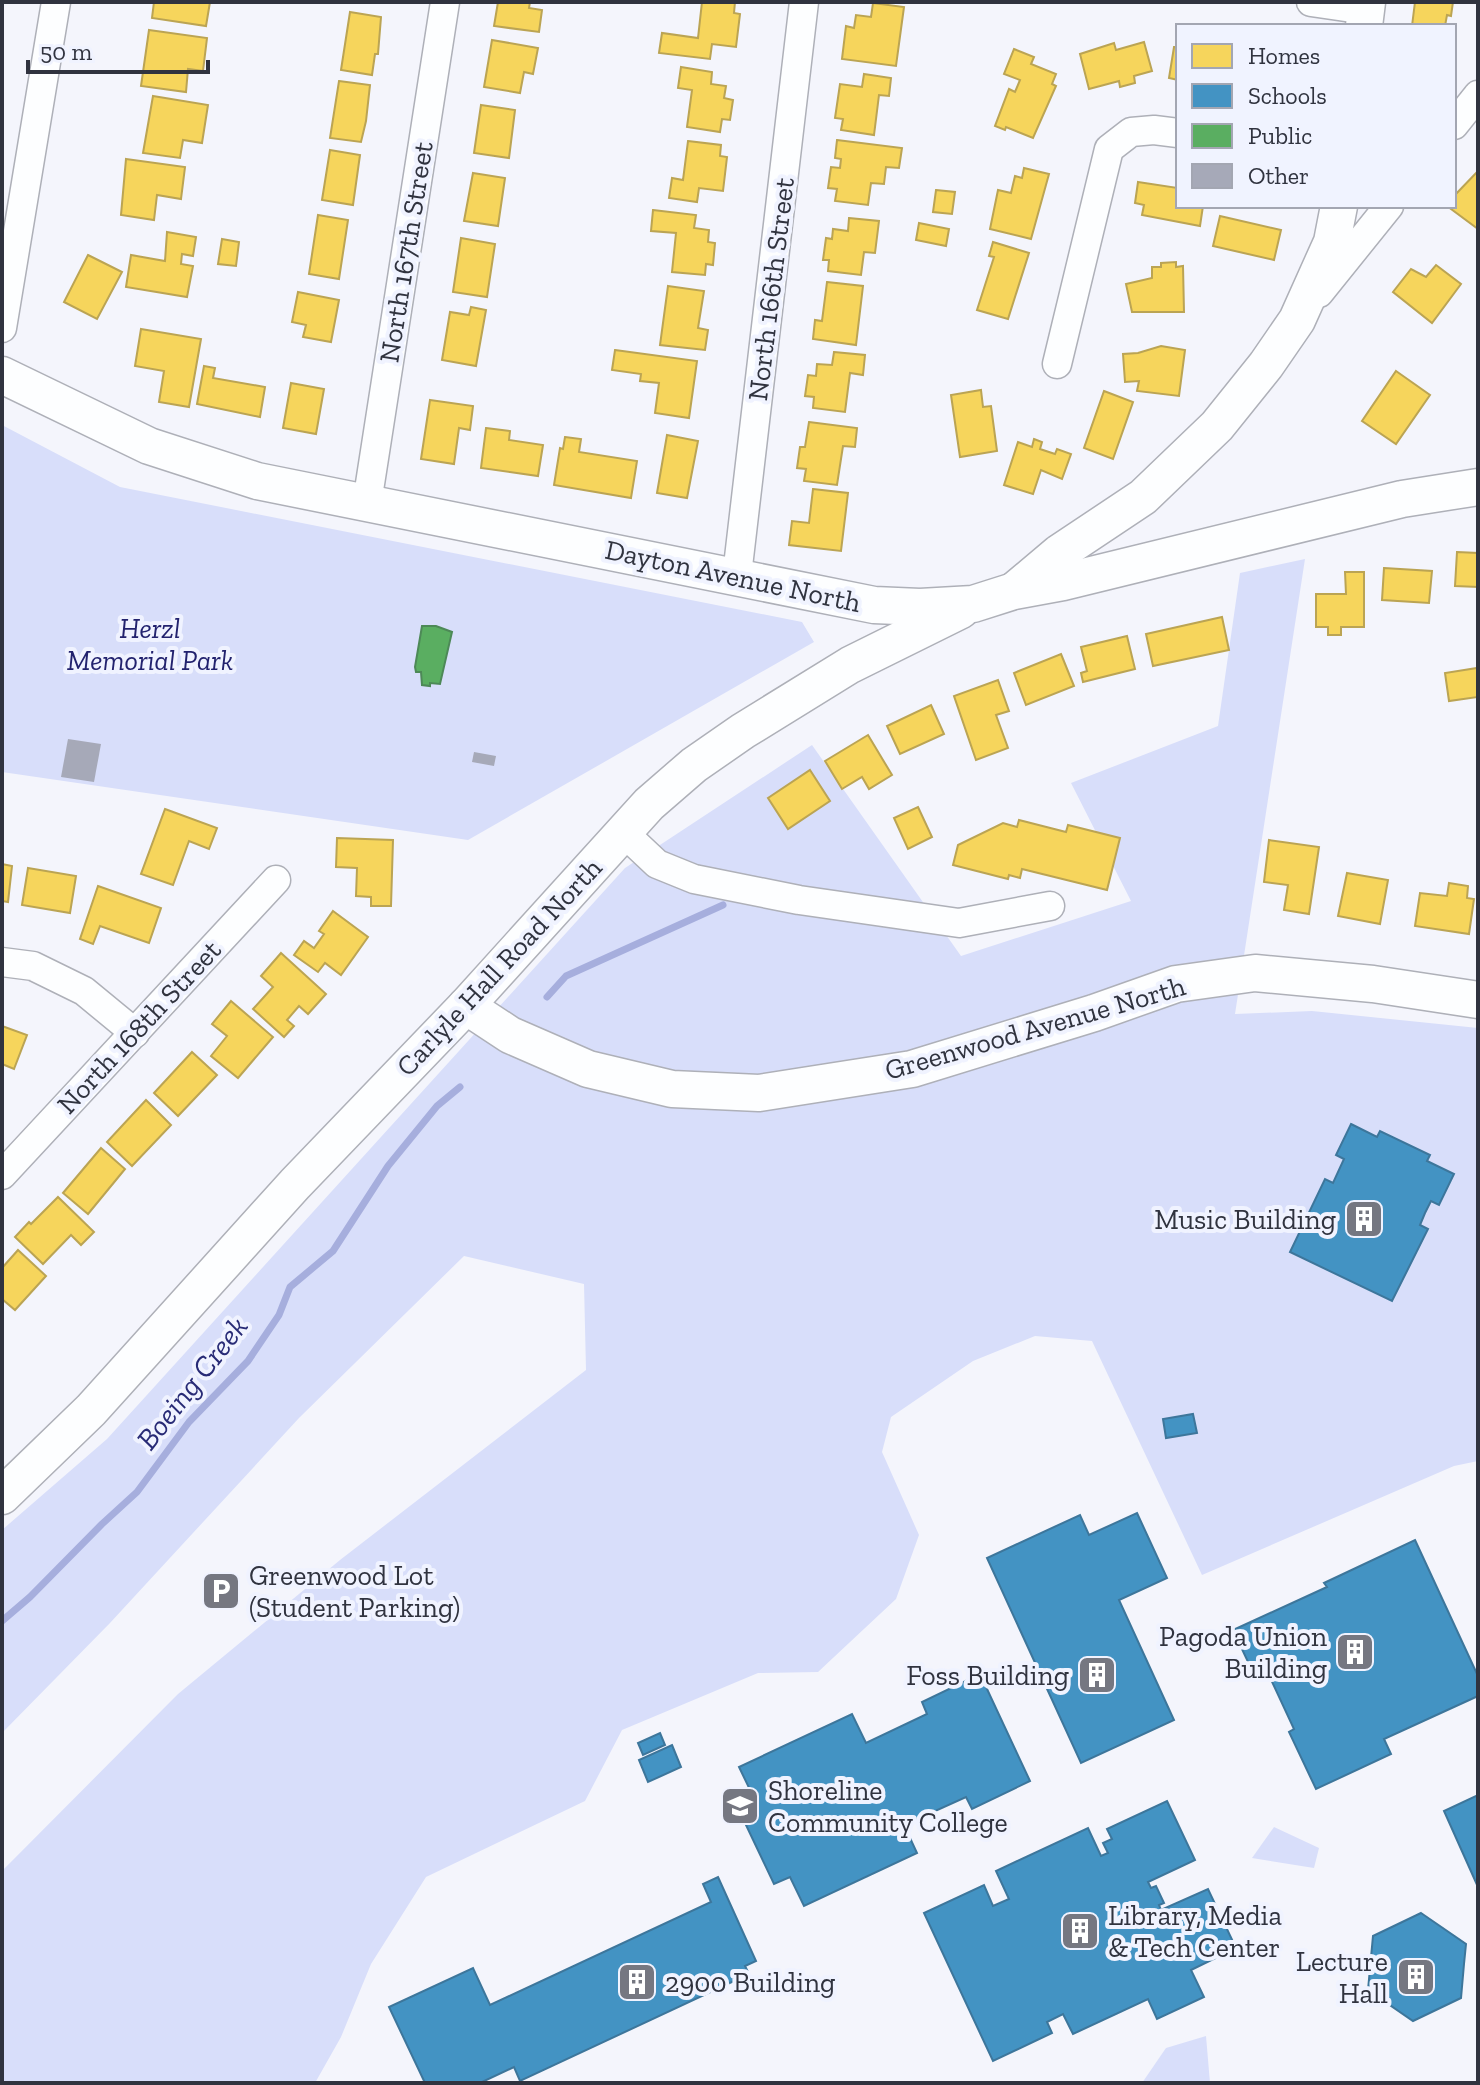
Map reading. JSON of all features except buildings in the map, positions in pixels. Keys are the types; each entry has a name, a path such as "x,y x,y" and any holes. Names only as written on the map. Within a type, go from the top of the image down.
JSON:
{"street":[{"path":"2,328 56,2"},
{"name":"North 167th Street","path":"367,503 445,2"},
{"name":"North 166th Street","path":"737,575 804,2"},
{"path":"1311,2 1366,13"},
{"path":"1456,122 1478,95"},
{"path":"1057,364 1109,149 1131,132 1176,133"},
{"path":"1297,320 1332,242 1339,208"},
{"path":"1014,591 1059,553 1143,497 1217,426 1387,208"},
{"name":"Dayton Avenue North","path":"2,375 149,446 257,481 737,575 863,603 920,607 973,604 1014,591 1402,499 1478,487"},
{"path":"1120,513 1118,528 1123,540 1133,553 1152,560"},
{"path":"863,603 875,629 867,657"},
{"name":"Carlyle Hall Road North","path":"2,1496 91,1410 295,1184 466,1006 649,804 694,765 756,722 867,657 973,604"},
{"path":"623,832 657,864 694,879 799,900 959,923 1050,906"},
{"name":"North 168th Street","path":"2,1175 276,880"},
{"path":"2,962 33,966 84,991 135,1033"},
{"name":"Greenwood Avenue North","path":"466,1006 510,1035 588,1069 672,1089 759,1093 912,1069 1094,1013 1176,984 1255,973 1373,984 1478,1000"}],"green space":[{"name":"Herzl Memorial Park","path":"2,425 120,487 802,622 814,642 468,840 2,772"},
{"path":"1305,559 1235,1014 1312,1011 1478,1028 1478,1461 1454,1466 1202,1575 1092,1341 1035,1336 973,1361 891,1417 882,1452 919,1535 896,1599 818,1672 758,1673 622,1730 585,1801 426,1877 371,1964 341,2037 315,2083 2,2083 2,1871 178,1694 340,1560 586,1370 584,1284 464,1256 299,1418 110,1623 2,1733 2,1530 107,1439 625,868 812,745 961,956 1131,901 1071,783 1218,726 1240,573"},
{"path":"1274,1827 1319,1848 1314,1868 1252,1858"},
{"path":"1206,2036 1210,2083 1142,2083 1166,2048"}],"waterway":[{"name":"Boeing Creek","path":"547,997 566,976 723,905"},
{"name":"Boeing Creek","path":"2,1621 137,1492 189,1422 248,1361 279,1315 290,1287 333,1251 388,1166 437,1106 460,1087"}],"place":[{"name":"Music Building","path":"1364,1219"},
{"name":"Greenwood Lot (Student Parking)","path":"221,1591"},
{"name":"Pagoda Union Building","path":"1355,1652"},
{"name":"Foss Building","path":"1097,1675"},
{"name":"Shoreline Community College","path":"740,1806"},
{"name":"Library, Media & Tech Center","path":"1080,1931"},
{"name":"Lecture Hall","path":"1416,1977"},
{"name":"2900 Building","path":"637,1982"}]}
